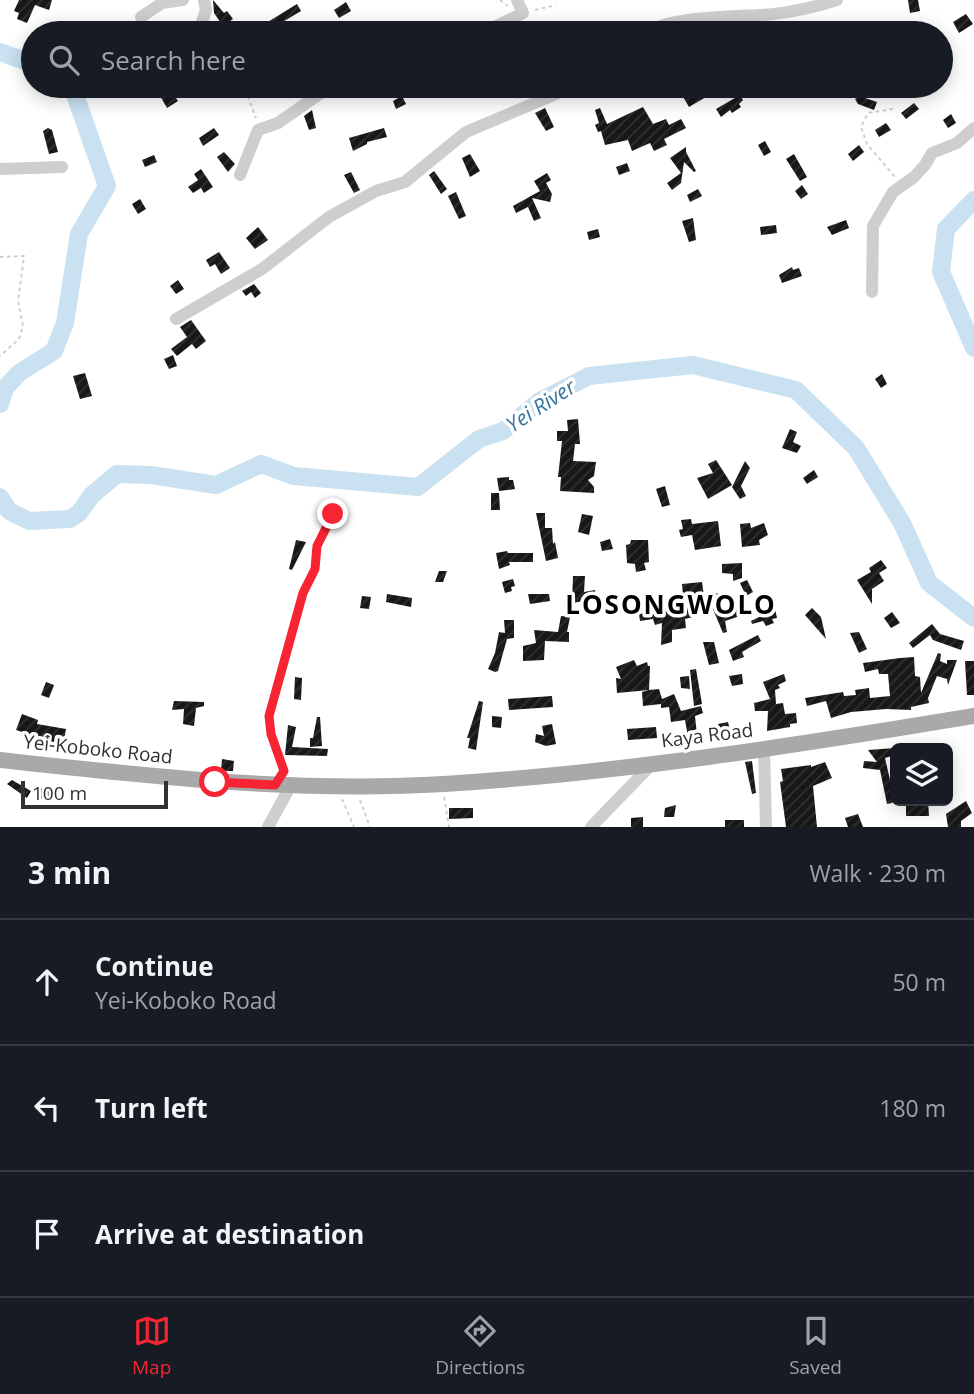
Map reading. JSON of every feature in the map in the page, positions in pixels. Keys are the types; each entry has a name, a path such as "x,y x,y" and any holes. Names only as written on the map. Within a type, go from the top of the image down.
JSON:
{"main road":[{"name":"Kaya Road","path":"443,784 764,749 974,716"},
{"name":"Yei-Koboko Road","path":"0,760 136,775 283,785 443,784"}],"street":[{"path":"141,17 162,3 183,0"},
{"path":"202,21 206,10 204,0"},
{"path":"691,21 807,10 837,0"},
{"path":"507,21 523,13 514,4"},
{"path":"240,175 258,130 278,123 314,98"},
{"path":"176,319 262,269 330,217 376,191 405,182 466,132 547,98"},
{"path":"872,292 873,226 893,192 925,165 932,153 957,143 974,128"},
{"path":"0,169 62,167"},
{"path":"764,749 766,827"},
{"path":"592,827 653,762"},
{"path":"268,827 283,785"}],"path":[{"path":"500,0 514,4"},
{"path":"523,13 556,5"},
{"path":"248,98 258,130"},
{"path":"893,109 868,113 861,127 872,151 902,186"},
{"path":"0,257 24,256 18,301 23,326 19,339 0,356"},
{"path":"283,785 284,771 271,734 269,716 303,593 315,569 317,546 333,514"},
{"path":"443,784 449,827"},
{"path":"337,785 354,827"},
{"path":"355,786 370,827"}],"building":[{"path":"19,0 52,0 49,10 35,5 28,21 17,19 19,13 14,11"},
{"path":"213,0 233,19 220,21 214,13"},
{"path":"908,0 918,0 920,11 910,13"},
{"path":"346,2 351,11 339,18 334,10"},
{"path":"297,4 301,11 284,21 269,21"},
{"path":"966,14 973,24 959,33 953,22"},
{"path":"161,98 176,98 178,101 167,108"},
{"path":"403,98 406,104 396,109 393,101"},
{"path":"684,98 704,98 689,107"},
{"path":"735,98 743,100 739,104 741,107 732,113 730,110 721,117 716,109"},
{"path":"865,98 877,102 874,110 858,104 855,99"},
{"path":"914,103 919,109 906,119 901,113"},
{"path":"643,107 653,124 666,119 669,125 681,119 686,128 664,139 667,145 654,151 650,143 632,151 628,140 605,145 601,131 598,132 595,125 599,123 595,110 600,108 607,124"},
{"path":"545,108 554,127 546,131 535,113"},
{"path":"312,110 316,128 309,130 304,116"},
{"path":"951,114 956,123 948,128 943,120"},
{"path":"886,123 891,130 879,137 875,130"},
{"path":"48,128 52,130 58,152 49,154 43,131"},
{"path":"214,128 219,135 203,146 199,138"},
{"path":"384,128 387,137 367,142 353,151 349,138"},
{"path":"765,141 771,152 764,156 758,145"},
{"path":"859,145 864,152 853,161 848,154"},
{"path":"686,147 696,171 684,162 681,183 672,190 667,183 681,173 670,158"},
{"path":"224,152 235,164 228,172 217,157"},
{"path":"470,154 480,171 470,177 462,158"},
{"path":"794,154 807,177 800,181 786,159"},
{"path":"154,155 157,162 145,167 142,160"},
{"path":"627,163 630,171 619,175 616,167"},
{"path":"201,169 213,187 204,193 201,188 193,193 188,187 198,180 194,174"},
{"path":"434,171 447,189 441,194 429,175"},
{"path":"351,172 360,190 354,193 344,175"},
{"path":"547,173 551,180 546,183 552,194 550,202 532,198 541,218 534,221 528,207 516,213 513,206 540,191 534,181"},
{"path":"802,185 808,194 801,199 795,191"},
{"path":"698,189 702,196 690,202 687,195"},
{"path":"456,192 466,216 459,219 448,196"},
{"path":"140,199 146,209 138,214 132,204"},
{"path":"693,218 696,240 689,242 682,221"},
{"path":"846,220 849,228 832,235 827,227"},
{"path":"776,225 777,233 761,235 760,227"},
{"path":"258,227 268,240 255,249 246,238"},
{"path":"598,229 600,237 589,240 587,232"},
{"path":"219,252 230,268 221,274 215,264 210,267 206,260"},
{"path":"792,267 793,270 799,268 802,276 782,283 779,275"},
{"path":"178,280 184,289 176,294 170,286"},
{"path":"254,284 261,293 255,298 251,292 246,296 242,291"},
{"path":"191,320 206,341 196,349 192,344 177,356 171,349 187,337 180,327"},
{"path":"173,355 177,366 169,369 164,359"},
{"path":"85,373 92,396 80,399 73,376"},
{"path":"882,374 887,384 881,388 875,379"},
{"path":"578,419 580,444 575,444 573,461 596,462 594,476 588,480 594,487 594,493 560,491 561,477 558,477 562,441 557,441 557,431 568,431 567,420"},
{"path":"790,429 797,432 793,442 801,446 797,453 782,448"},
{"path":"716,460 732,485 708,499 697,478 713,473 708,464"},
{"path":"745,461 750,468 741,486 746,496 740,499 732,487"},
{"path":"814,470 818,477 807,484 803,478"},
{"path":"509,477 509,480 513,480 515,489 499,491 497,478"},
{"path":"665,486 670,505 662,507 656,489"},
{"path":"491,493 499,493 500,510 491,510"},
{"path":"536,513 545,513 545,528 552,528 553,544 555,542 558,558 546,561"},
{"path":"582,514 593,516 589,535 578,532"},
{"path":"691,519 692,524 718,521 721,546 695,550 692,535 681,537 679,530 683,529 681,520"},
{"path":"750,523 751,528 764,523 768,535 759,540 760,545 742,547 740,524"},
{"path":"610,539 613,549 602,551 600,542"},
{"path":"296,540 306,542 292,570 289,569"},
{"path":"631,540 648,540 649,562 644,563 646,570 636,572 635,564 627,563 626,545 630,544"},
{"path":"496,553 533,553 533,562 509,562 510,565 499,569"},
{"path":"881,560 887,568 879,573 884,581 872,589 872,604 857,580 871,572 869,568"},
{"path":"742,563 742,578 733,581 733,574 722,573 722,564"},
{"path":"439,571 447,571 443,582 435,582"},
{"path":"573,576 585,576 584,592 595,590 596,599 572,603"},
{"path":"513,579 515,586 511,587 512,591 505,593 502,582"},
{"path":"747,580 753,592 746,596 740,583"},
{"path":"702,582 704,596 720,593 724,613 738,609 740,616 725,621 727,632 723,633 712,607 692,613 693,617 685,619 686,628 672,630 672,642 661,645 662,623 655,625 653,619 640,621 639,614 650,612 648,598 658,598 659,601 683,596 682,584"},
{"path":"387,594 412,598 411,607 386,602"},
{"path":"528,594 549,594 550,601 530,604"},
{"path":"362,596 371,597 369,609 360,608"},
{"path":"812,608 821,617 826,639 805,615"},
{"path":"775,609 777,618 772,619 774,623 766,626 763,621 752,624 751,621"},
{"path":"892,612 900,623 891,628 884,618"},
{"path":"561,616 570,617 567,632 569,642 545,641 544,660 523,661 523,646 536,643 534,630 558,632"},
{"path":"504,620 514,620 514,638 507,639 498,671 495,672 488,669 495,653 499,632 505,633"},
{"path":"932,624 940,634 964,641 961,650 933,640 930,635 913,648 909,643"},
{"path":"859,632 867,649 859,653 850,633"},
{"path":"758,635 761,641 742,652 744,657 733,661 729,650"},
{"path":"703,642 714,642 719,663 709,665"},
{"path":"938,653 941,654 940,661 947,664 947,660 957,660 948,685 947,679 937,676 928,698 929,703 911,707 911,710 851,712 831,718 826,701 807,706 805,698 843,692 844,696 856,695 855,690 869,688 870,698 890,696 888,674 879,674 878,669 865,672 863,663 900,658 914,657 915,676 920,677 921,693"},
{"path":"634,660 637,666 647,662 650,666 649,690 617,693 616,678 621,679 616,667"},
{"path":"965,661 974,661 974,695 967,695"},
{"path":"696,669 702,704 694,706 690,670"},
{"path":"742,674 743,684 732,686 729,676"},
{"path":"784,674 786,681 775,690 776,704 783,703 785,714 796,713 797,723 767,731 768,711 755,711 754,703 770,699 763,682"},
{"path":"689,676 690,689 681,688 680,677"},
{"path":"295,677 302,678 301,700 294,699"},
{"path":"46,682 54,685 49,698 41,695"},
{"path":"659,689 662,699 674,694 681,711 701,706 703,713 695,716 697,735 688,737 685,720 671,722 669,707 661,708 661,704 643,706 642,692"},
{"path":"552,696 553,707 509,710 508,699"},
{"path":"174,701 204,702 204,706 196,708 194,726 183,724 184,709 172,710"},
{"path":"479,701 483,702 476,750 468,748 470,738 467,738"},
{"path":"22,714 38,720 37,724 66,729 63,747 48,745 46,751 38,737 16,730"},
{"path":"492,716 502,717 501,728 492,727"},
{"path":"317,717 320,717 322,746 310,747 310,738 313,738"},
{"path":"728,722 730,731 720,733 718,724"},
{"path":"552,724 556,744 546,746 535,742 536,734 544,736 542,726"},
{"path":"288,725 296,727 292,747 328,749 327,756 285,755"},
{"path":"656,727 657,738 628,740 627,729"},
{"path":"890,748 890,756 885,758 890,780 890,803 887,804 880,770 863,768 864,761 877,762 868,750"},
{"path":"222,759 234,761 233,771 221,771"},
{"path":"752,761 756,793 752,794 745,762"},
{"path":"825,762 832,778 813,786 817,827 786,827 780,782 783,781 781,769 811,767"},
{"path":"12,780 31,791 27,798 7,784"},
{"path":"40,788 54,793 48,801 37,796"},
{"path":"966,801 972,813 961,821 961,827 948,827 946,814"},
{"path":"676,805 674,817 664,817 665,808"},
{"path":"906,806 928,806 929,816 906,816"},
{"path":"449,808 473,808 473,818 449,819"},
{"path":"858,814 863,827 848,827 845,818"},
{"path":"643,817 643,827 631,827 631,818"},
{"path":"725,820 744,820 744,827 725,827"}],"waterway":[{"name":"Yei River","path":"0,52 21,60"},
{"name":"Yei River","path":"0,404 5,388 19,373 54,351 65,323 79,234 107,186 76,98"},
{"name":"Yei River","path":"974,200 946,229 941,272 974,348"},
{"name":"Yei River","path":"0,497 9,511 29,521 70,519 79,513 92,495 117,474 151,475 216,485 261,464 294,476 418,487 479,439 503,431 540,401 589,376 693,365 796,390 856,448 902,523 929,583 974,618"}],"district":[{"name":"LOSONGWOLO","path":"671,605"}],"route":[{"path":"215,782 275,785 284,771 271,734 269,716 303,593 315,569 317,546 333,514"}]}
